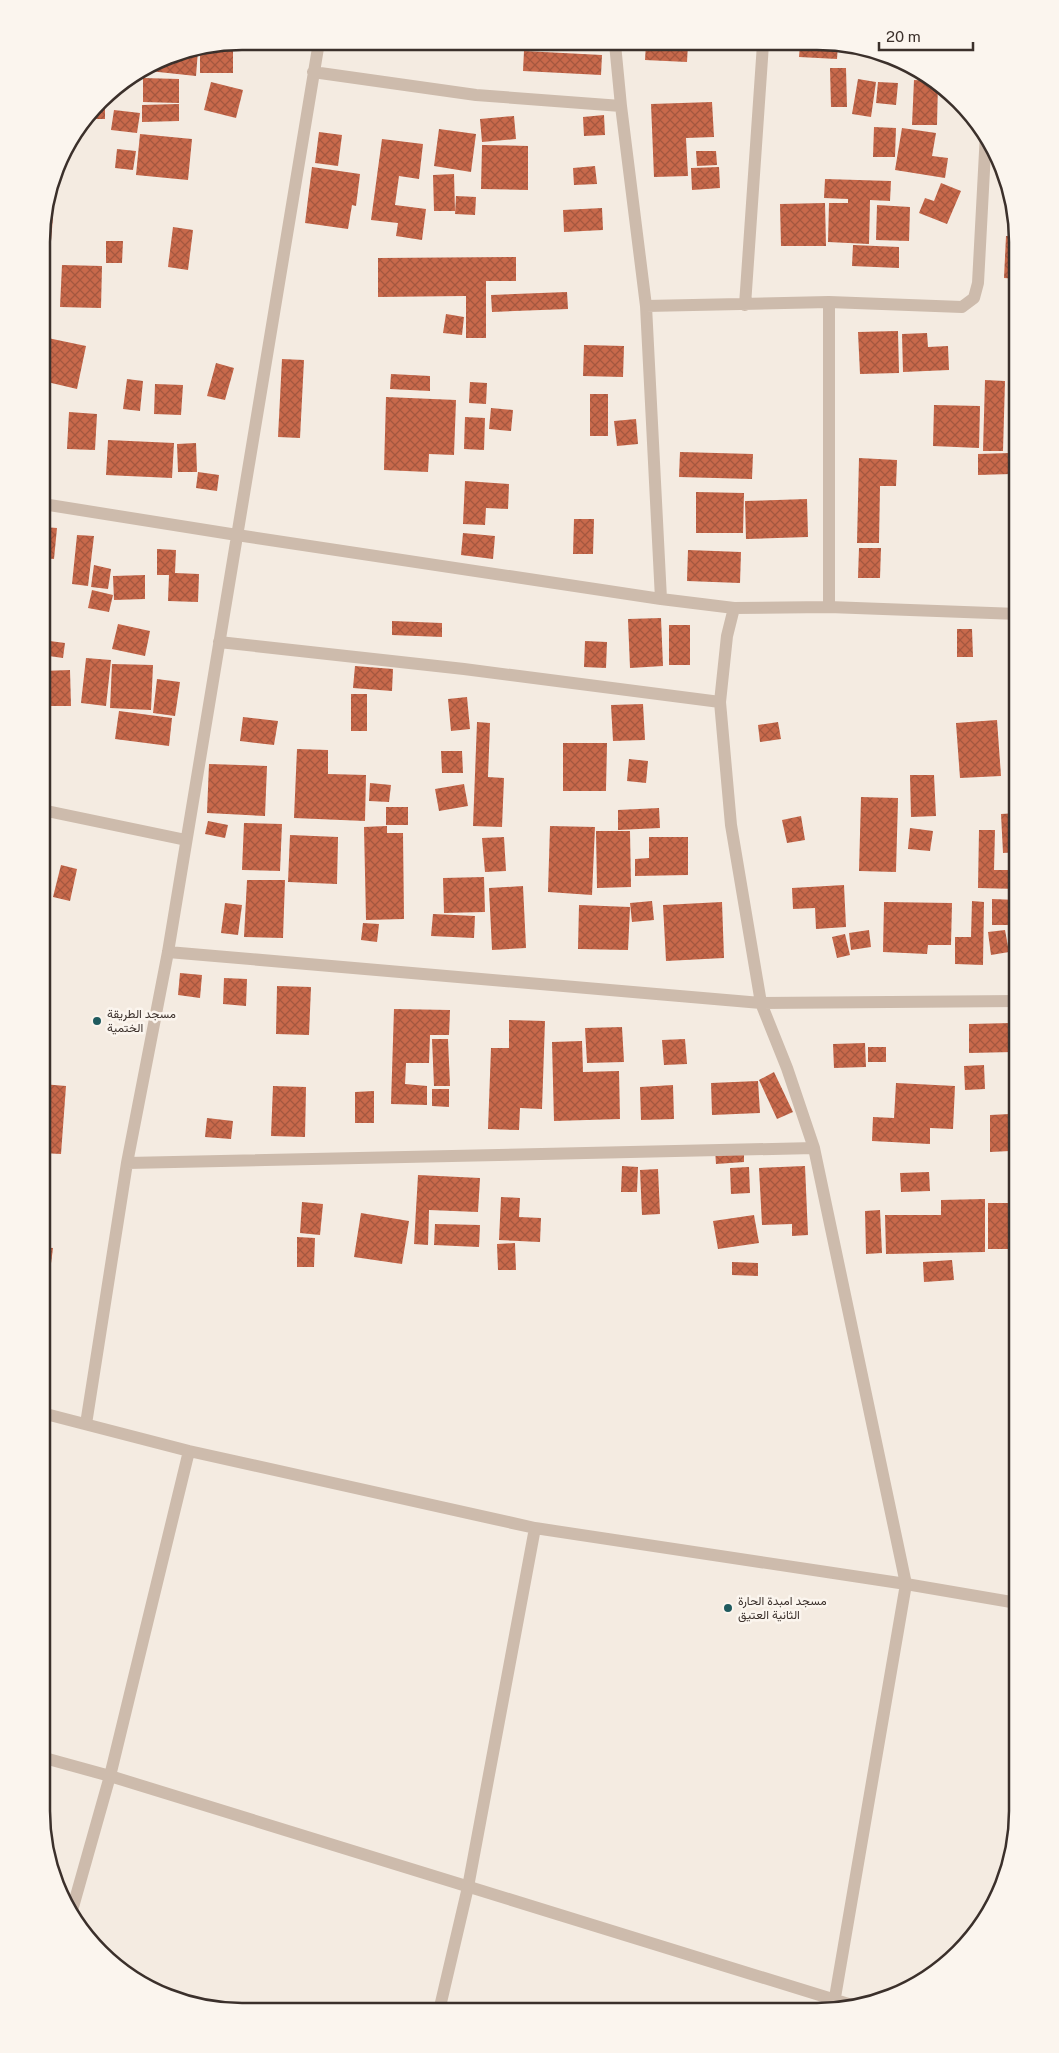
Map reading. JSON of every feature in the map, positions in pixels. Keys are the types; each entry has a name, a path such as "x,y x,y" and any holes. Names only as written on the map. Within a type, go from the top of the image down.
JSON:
{"street":[{"path":"86,1424 127,1163 168,952 317,50"},
{"path":"616,50 646,306 661,599"},
{"path":"745,305 763,50"},
{"path":"313,72 476,95 621,106"},
{"path":"646,306 830,302 962,307 974,298 978,283 985,150"},
{"path":"829,607 830,302"},
{"path":"50,505 661,599 734,608 829,607 1009,614"},
{"path":"734,608 727,636 720,702 731,825 761,1003 787,1068 814,1148 906,1584 834,2002"},
{"path":"219,642 464,669 720,702"},
{"path":"50,812 186,840"},
{"path":"168,952 761,1003 1009,1001"},
{"path":"127,1163 814,1148"},
{"path":"50,1415 189,1451 535,1528 906,1584 1009,1602"},
{"path":"74,1903 110,1776 189,1451"},
{"path":"441,2003 468,1887 535,1528"},
{"path":"50,1759 110,1776 468,1887 828,2003"}],"building":[{"path":"233,50 233,73 200,73 200,55"},
{"path":"646,50 688,50 687,62 645,60"},
{"path":"800,50 838,51 837,59 799,57"},
{"path":"524,51 602,55 601,75 523,71"},
{"path":"198,56 196,76 154,72 180,60"},
{"path":"830,68 846,68 847,107 831,107"},
{"path":"143,78 179,79 179,103 143,102"},
{"path":"858,79 876,82 871,117 852,114"},
{"path":"914,80 921,80 938,93 937,125 912,125"},
{"path":"211,82 243,90 236,118 204,110"},
{"path":"878,82 898,83 896,105 876,103"},
{"path":"712,102 714,137 686,138 688,176 654,177 651,104"},
{"path":"179,104 179,121 142,122 142,105"},
{"path":"105,107 105,119 95,119"},
{"path":"114,110 140,113 137,133 111,130"},
{"path":"604,115 605,135 584,136 583,117"},
{"path":"514,116 516,139 482,142 480,119"},
{"path":"874,127 896,128 895,157 873,157"},
{"path":"902,128 936,133 932,156 948,158 945,178 895,170"},
{"path":"439,129 476,134 471,172 434,166"},
{"path":"319,132 342,135 338,166 315,163"},
{"path":"140,134 192,139 188,180 136,175"},
{"path":"382,139 423,144 419,179 399,176 395,205 426,209 422,240 396,236 398,223 371,220"},
{"path":"482,145 528,146 528,190 481,189"},
{"path":"117,149 136,151 133,170 115,168"},
{"path":"696,151 716,151 717,165 697,166"},
{"path":"595,166 597,184 574,185 573,168"},
{"path":"312,167 360,174 356,206 352,205 348,229 305,223"},
{"path":"719,167 720,188 692,190 691,168"},
{"path":"454,174 455,211 434,211 433,175"},
{"path":"825,179 891,181 890,201 870,200 869,244 828,242 829,203 848,203 848,199 824,198"},
{"path":"941,183 961,191 947,224 919,213 925,198 934,201"},
{"path":"456,196 476,197 475,215 455,214"},
{"path":"825,203 826,246 781,246 780,204"},
{"path":"877,205 910,207 909,241 876,240"},
{"path":"602,208 603,230 564,232 563,210"},
{"path":"53,217 51,241 50,229"},
{"path":"173,227 193,230 188,270 168,267"},
{"path":"1006,236 1009,236 1009,278 1004,278"},
{"path":"106,241 123,241 122,263 106,263"},
{"path":"853,245 899,247 899,268 852,266"},
{"path":"516,257 516,281 486,281 486,338 466,338 466,296 378,297 378,258"},
{"path":"62,265 102,266 101,308 60,307"},
{"path":"567,292 568,309 492,312 491,295"},
{"path":"446,314 464,317 462,335 443,333"},
{"path":"898,331 899,373 860,374 858,332"},
{"path":"927,333 928,347 948,346 949,370 903,372 902,334"},
{"path":"50,338 86,346 77,389 50,383"},
{"path":"584,345 624,346 623,377 583,376"},
{"path":"282,359 304,360 300,438 278,437"},
{"path":"216,363 234,368 225,400 207,396"},
{"path":"1008,370 1009,386 1008,386"},
{"path":"391,374 430,376 430,391 390,389"},
{"path":"127,379 143,381 140,411 123,409"},
{"path":"985,380 1005,381 1003,451 983,451"},
{"path":"470,382 487,383 486,404 469,403"},
{"path":"155,384 183,385 181,415 154,414"},
{"path":"590,394 608,394 608,436 590,436"},
{"path":"386,397 456,400 454,455 429,454 428,472 384,470"},
{"path":"934,405 980,406 979,448 933,446"},
{"path":"491,408 513,410 511,431 489,429"},
{"path":"69,412 97,414 95,450 67,449"},
{"path":"465,417 485,418 484,450 464,449"},
{"path":"636,419 638,444 617,446 614,421"},
{"path":"108,440 174,443 172,478 106,475"},
{"path":"196,443 197,472 178,472 177,444"},
{"path":"680,452 753,454 752,479 679,477"},
{"path":"1009,453 1009,474 978,475 978,454"},
{"path":"859,458 897,460 896,486 880,486 879,543 857,543"},
{"path":"198,472 219,475 217,491 196,488"},
{"path":"465,481 509,484 508,509 486,508 485,525 463,524"},
{"path":"696,492 744,493 743,533 696,533"},
{"path":"807,499 808,537 746,539 745,501"},
{"path":"574,519 594,519 593,554 573,554"},
{"path":"50,528 57,528 54,559 50,559"},
{"path":"463,533 495,536 493,559 461,555"},
{"path":"77,535 94,536 88,586 72,584"},
{"path":"859,548 881,548 880,578 858,578"},
{"path":"157,549 176,550 175,573 199,574 198,602 168,601 169,575 157,575"},
{"path":"688,550 741,552 740,583 687,581"},
{"path":"94,565 111,569 108,589 91,587"},
{"path":"145,575 145,599 114,600 113,576"},
{"path":"92,590 113,595 109,612 88,608"},
{"path":"661,618 663,666 630,668 628,619"},
{"path":"392,621 442,623 442,637 392,635"},
{"path":"118,624 150,631 145,656 112,649"},
{"path":"669,625 690,625 690,665 669,665"},
{"path":"957,629 972,629 973,657 957,657"},
{"path":"50,641 65,643 63,658 50,656"},
{"path":"585,641 607,642 606,668 584,667"},
{"path":"86,658 111,660 106,706 81,703"},
{"path":"112,664 153,665 151,710 110,708"},
{"path":"355,666 393,669 392,691 353,688"},
{"path":"70,670 71,706 50,706 50,671"},
{"path":"157,679 180,682 175,716 153,713"},
{"path":"351,694 367,694 367,731 351,731"},
{"path":"467,697 470,729 451,731 448,699"},
{"path":"643,704 645,740 613,741 611,705"},
{"path":"119,711 172,718 169,746 115,739"},
{"path":"243,717 278,721 274,745 240,741"},
{"path":"997,720 1001,776 960,778 956,723"},
{"path":"477,722 490,723 488,777 504,778 502,827 473,826"},
{"path":"778,722 781,739 760,742 758,725"},
{"path":"563,743 607,743 606,791 563,791"},
{"path":"297,749 328,750 328,774 366,775 365,821 294,818"},
{"path":"441,751 462,751 463,773 442,773"},
{"path":"629,759 648,761 646,783 627,781"},
{"path":"209,764 267,766 265,816 207,813"},
{"path":"910,775 934,775 936,816 911,817"},
{"path":"370,783 391,785 389,802 369,801"},
{"path":"464,784 468,806 439,811 435,789"},
{"path":"861,797 898,798 896,872 859,871"},
{"path":"386,807 408,807 408,825 386,825"},
{"path":"659,808 660,828 618,830 618,810"},
{"path":"1001,814 1009,814 1009,853 1003,853"},
{"path":"801,816 805,840 787,843 782,820"},
{"path":"208,821 228,825 225,838 205,834"},
{"path":"244,823 282,824 280,871 242,870"},
{"path":"387,826 387,833 403,833 404,919 366,920 364,827"},
{"path":"550,826 595,827 592,895 548,892"},
{"path":"910,828 933,831 930,851 908,849"},
{"path":"979,830 995,830 994,870 1009,870 1009,889 978,888"},
{"path":"596,831 630,831 631,887 597,888"},
{"path":"290,835 338,837 337,884 288,882"},
{"path":"504,837 506,871 485,872 482,838"},
{"path":"649,837 688,837 688,875 635,876 635,859 649,858"},
{"path":"61,865 77,869 70,901 53,897"},
{"path":"484,877 485,912 444,913 443,878"},
{"path":"247,880 285,880 283,938 244,937"},
{"path":"844,885 846,927 816,929 815,908 793,909 792,888"},
{"path":"523,886 526,948 492,950 489,888"},
{"path":"992,899 1009,900 1009,925 992,925"},
{"path":"652,901 654,920 632,922 630,903"},
{"path":"972,901 984,902 983,965 955,964 955,937 971,937"},
{"path":"722,902 724,958 666,961 663,905"},
{"path":"884,902 952,903 951,945 928,945 927,954 883,952"},
{"path":"225,903 242,905 238,935 221,933"},
{"path":"579,905 630,907 628,950 578,949"},
{"path":"433,914 475,916 474,938 431,936"},
{"path":"363,923 379,924 377,942 361,940"},
{"path":"869,930 871,947 851,950 849,933"},
{"path":"1005,930 1009,952 991,955 988,932"},
{"path":"845,934 850,955 837,958 832,937"},
{"path":"180,973 202,975 200,998 178,995"},
{"path":"224,978 247,979 246,1006 223,1004"},
{"path":"277,986 311,987 309,1035 276,1034"},
{"path":"394,1009 450,1010 449,1035 430,1035 429,1063 406,1063 405,1084 427,1086 427,1105 391,1104"},
{"path":"509,1020 545,1021 542,1109 520,1108 519,1130 488,1129 491,1048 509,1048"},
{"path":"1009,1023 1009,1052 969,1053 969,1024"},
{"path":"622,1027 624,1062 587,1063 585,1028"},
{"path":"432,1039 448,1039 450,1086 434,1086"},
{"path":"685,1039 687,1064 664,1065 662,1040"},
{"path":"582,1041 583,1072 619,1071 620,1119 554,1121 552,1042"},
{"path":"865,1043 866,1067 834,1068 833,1044"},
{"path":"868,1047 886,1047 886,1062 868,1062"},
{"path":"984,1065 985,1089 965,1090 964,1066"},
{"path":"774,1072 793,1112 777,1119 759,1080"},
{"path":"758,1081 760,1113 712,1115 711,1083"},
{"path":"896,1083 955,1086 953,1129 930,1128 930,1144 872,1141 873,1117 894,1118"},
{"path":"50,1085 66,1086 61,1154 50,1153"},
{"path":"673,1085 674,1119 641,1120 640,1087"},
{"path":"273,1086 306,1087 305,1137 271,1136"},
{"path":"432,1089 449,1089 449,1107 432,1106"},
{"path":"374,1091 374,1123 355,1123 355,1092"},
{"path":"1009,1114 1009,1151 990,1152 990,1115"},
{"path":"207,1118 233,1121 231,1139 205,1137"},
{"path":"744,1149 744,1162 716,1164 715,1150"},
{"path":"622,1166 638,1167 637,1192 621,1192"},
{"path":"805,1166 808,1235 792,1236 792,1224 762,1225 759,1168"},
{"path":"749,1167 750,1193 731,1194 730,1168"},
{"path":"658,1169 660,1214 642,1215 640,1170"},
{"path":"929,1172 930,1191 901,1192 900,1173"},
{"path":"418,1175 480,1178 478,1212 429,1210 428,1245 414,1244"},
{"path":"501,1197 520,1198 519,1217 541,1218 540,1242 499,1240"},
{"path":"985,1199 985,1252 886,1254 885,1215 941,1215 941,1200"},
{"path":"302,1202 323,1204 320,1235 300,1233"},
{"path":"988,1203 1009,1203 1009,1249 988,1249"},
{"path":"880,1210 882,1253 866,1254 865,1211"},
{"path":"361,1213 409,1221 402,1264 354,1257"},
{"path":"754,1215 759,1243 718,1249 713,1221"},
{"path":"435,1224 480,1225 479,1247 434,1245"},
{"path":"297,1237 315,1238 314,1267 297,1267"},
{"path":"515,1243 516,1270 498,1270 497,1244"},
{"path":"50,1248 53,1248 50,1271"},
{"path":"952,1260 954,1280 924,1282 923,1262"},
{"path":"732,1262 758,1263 758,1276 732,1275"}],"place":[{"name":"مسجد الطريقة الختمية","path":"97,1021"},
{"name":"مسجد امبدة الحارة الثانية العتيق","path":"728,1608"}]}
